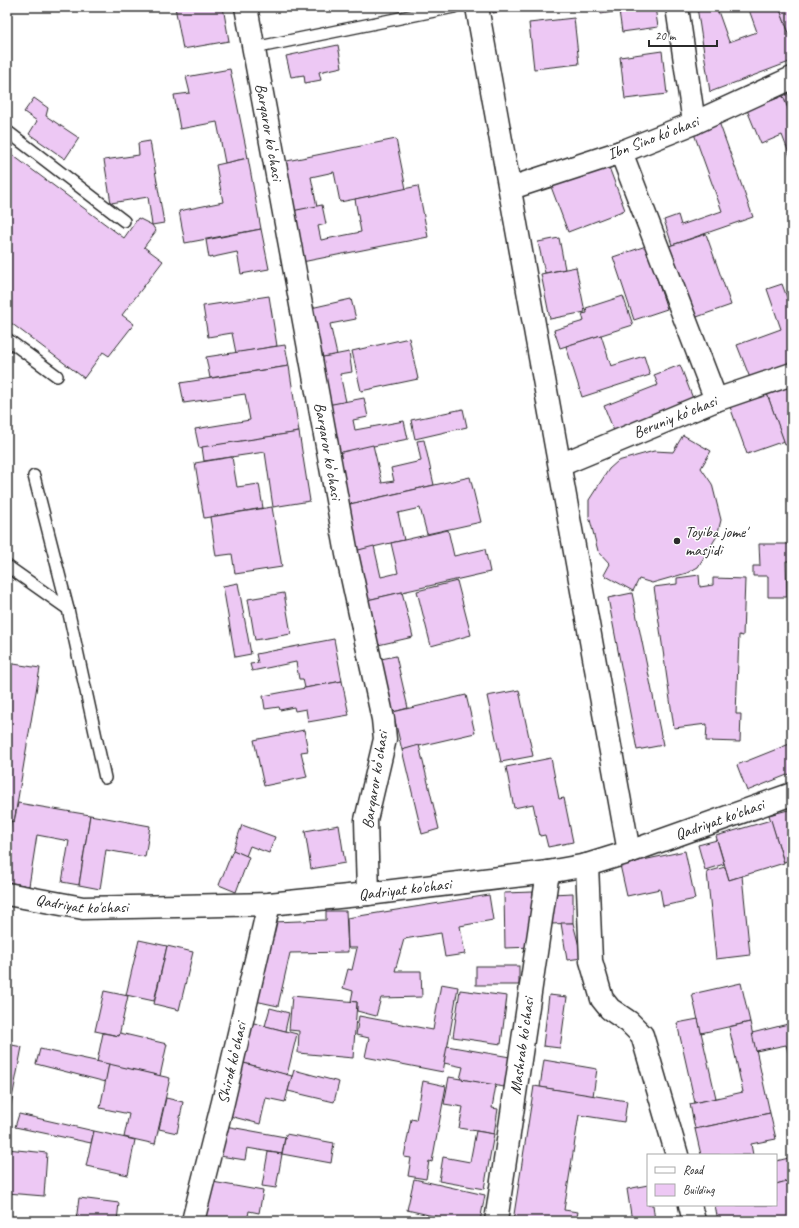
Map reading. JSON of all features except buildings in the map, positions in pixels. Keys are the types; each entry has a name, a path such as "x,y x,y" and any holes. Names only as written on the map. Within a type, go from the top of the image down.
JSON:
{"street":[{"name":"Barqaror koʻchasi","path":"246,7 347,554 383,719 385,739 366,820 368,894"},
{"path":"477,7 511,188 629,852"},
{"path":"677,7 694,123"},
{"name":"Ibn Sino koʻchasi","path":"511,188 621,152 694,123 792,78"},
{"path":"621,152 716,400"},
{"name":"Beruniy koʻchasi","path":"560,465 716,400 792,374"},
{"name":"Qadriyat ko'chasi","path":"7,894 83,908 269,904 368,894 548,872 587,865 629,852 792,794"},
{"path":"587,865 591,961 602,999 610,1009 629,1022 642,1035 677,1154"},
{"name":"Mashrab koʻchasi","path":"496,1221 548,872"},
{"name":"Shirok koʻchasi","path":"193,1221 223,1102 269,904"},
{"path":"690,1206 694,1221"}],"lane":[{"path":"254,48 454,7"},
{"path":"7,131 124,221"},
{"path":"7,339 57,376"},
{"path":"34,476 68,609 105,778"},
{"path":"7,566 68,609"}],"place":[{"name":"Toyiba jome' masjidi","path":"677,541"}]}
